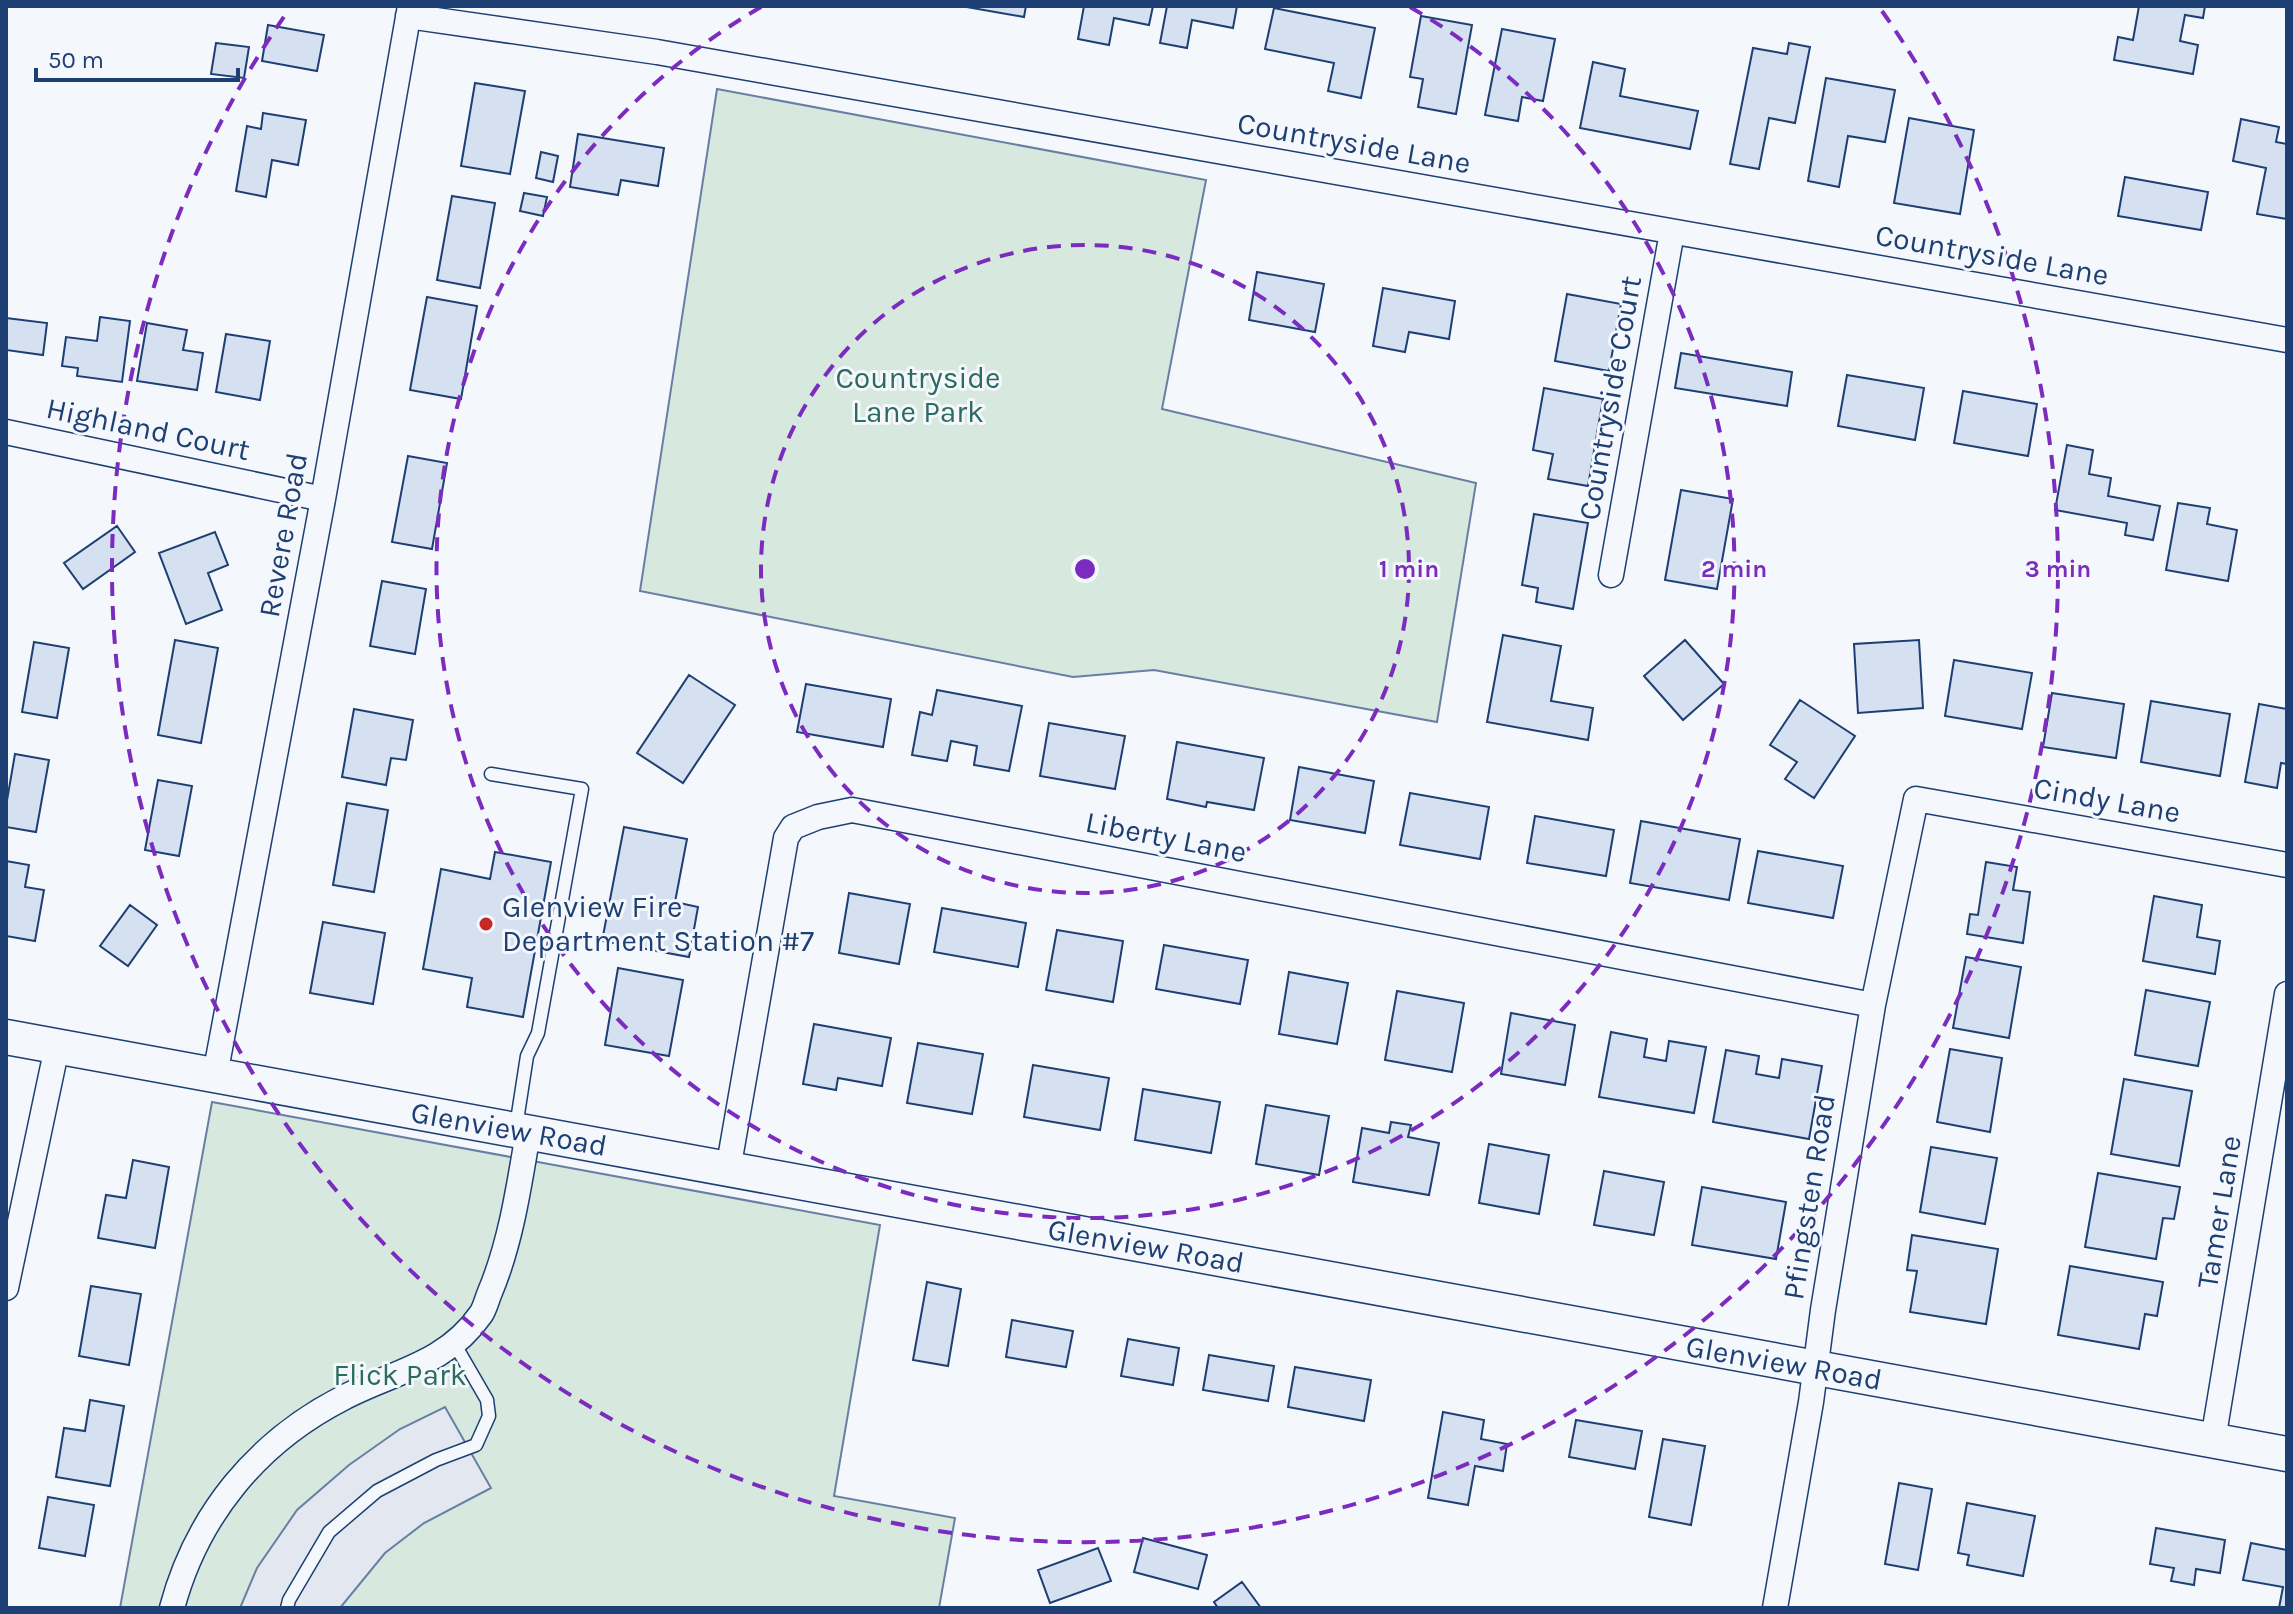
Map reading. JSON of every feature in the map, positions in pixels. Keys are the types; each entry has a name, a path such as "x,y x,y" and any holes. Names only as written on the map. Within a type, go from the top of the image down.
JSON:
{"main road":[{"name":"Glenview Road","path":"6,1037 2287,1454"}],"street":[{"name":"Countryside Lane","path":"409,11 2287,340"},
{"name":"Revere Road","path":"215,1075 323,499 409,11"},
{"name":"Countryside Court","path":"1611,575 1672,232"},
{"name":"Highland Court","path":"6,432 323,499"},
{"name":"Cindy Lane","path":"1916,799 2287,865"},
{"name":"Pfingsten Road","path":"1775,1608 1811,1402 1873,1005 1916,799"},
{"name":"Liberty Lane","path":"728,1170 786,838 793,827 818,817 852,810 1873,1005"},
{"name":"Tamer Lane","path":"2213,1440 2287,994"},
{"path":"6,1288 57,1047"},
{"path":"172,1608 192,1549 213,1513 238,1479 277,1440 343,1397 423,1365 454,1343 482,1312 505,1248 522,1132"}],"lane":[{"path":"491,774 582,789 538,1033 527,1056 522,1132"},
{"path":"287,1608 329,1532 377,1491 436,1460 476,1445 489,1416 487,1400 454,1343"}],"green space":[{"name":"Countryside Lane Park","path":"717,89 1206,180 1162,409 1476,483 1437,722 1154,670 1073,677 640,591"},
{"name":"Flick Park","path":"212,1102 880,1225 834,1496 955,1518 939,1608 120,1608"}],"shaded area":[{"path":"445,1407 491,1488 424,1523 385,1553 340,1608 240,1608 257,1568 297,1510 349,1465 400,1429"}],"building":[{"path":"961,6 1026,6 1024,17"},
{"path":"1084,6 1153,6 1149,25 1114,18 1109,45 1078,39"},
{"path":"1167,6 1237,6 1233,28 1192,20 1187,48 1160,43"},
{"path":"2139,6 2205,6 2203,18 2185,15 2180,41 2198,45 2193,74 2114,60 2118,37 2133,40"},
{"path":"1274,8 1375,28 1361,98 1328,91 1334,63 1265,49"},
{"path":"1421,16 1472,25 1456,114 1418,107 1423,79 1410,77"},
{"path":"268,25 324,35 317,71 262,61"},
{"path":"1502,29 1555,39 1543,101 1522,97 1518,121 1485,115"},
{"path":"216,43 249,47 244,78 211,74"},
{"path":"1789,43 1810,47 1795,123 1769,118 1759,169 1730,164 1753,48 1787,54"},
{"path":"1593,62 1625,69 1620,96 1698,111 1690,149 1580,128"},
{"path":"1826,78 1895,90 1885,142 1848,136 1839,187 1808,181"},
{"path":"475,83 525,91 510,174 461,166"},
{"path":"263,113 306,120 298,165 272,160 266,197 236,191 247,126 261,129"},
{"path":"1909,118 1974,130 1960,214 1894,203"},
{"path":"2241,119 2279,127 2276,142 2287,144 2287,219 2257,214 2266,168 2233,161"},
{"path":"578,134 664,148 658,186 621,180 618,195 570,187"},
{"path":"541,152 558,156 553,182 536,178"},
{"path":"2125,177 2208,192 2201,230 2118,216"},
{"path":"524,193 547,197 543,216 520,211"},
{"path":"452,196 495,203 480,288 437,280"},
{"path":"1257,272 1324,284 1315,332 1249,320"},
{"path":"1383,288 1455,301 1449,339 1409,332 1405,352 1373,346"},
{"path":"1567,294 1621,304 1609,371 1555,361"},
{"path":"427,297 477,306 461,399 410,390"},
{"path":"100,317 130,321 122,382 77,376 78,368 62,366 66,337 97,341"},
{"path":"6,318 47,323 43,355 6,350"},
{"path":"147,323 187,330 183,350 203,353 197,390 137,381"},
{"path":"226,334 270,341 260,400 216,392"},
{"path":"1681,353 1792,372 1787,406 1675,388"},
{"path":"1847,375 1924,388 1915,440 1838,426"},
{"path":"1544,388 1603,399 1588,486 1548,479 1553,454 1533,450"},
{"path":"1963,391 2037,404 2028,456 1954,443"},
{"path":"2067,445 2093,450 2089,474 2111,478 2108,496 2160,506 2153,540 2125,535 2127,523 2055,510"},
{"path":"408,456 447,463 432,549 392,542"},
{"path":"1681,490 1733,499 1717,589 1665,580"},
{"path":"2178,503 2210,508 2207,524 2237,530 2228,581 2166,570"},
{"path":"1534,514 1588,523 1573,609 1536,602 1538,588 1522,585"},
{"path":"117,526 135,552 83,589 64,563"},
{"path":"215,532 228,565 208,573 222,610 186,624 159,553"},
{"path":"382,581 426,589 415,654 370,646"},
{"path":"1503,635 1561,646 1551,701 1593,708 1588,740 1487,722"},
{"path":"175,640 218,648 201,743 158,735"},
{"path":"1685,640 1724,684 1683,720 1644,676"},
{"path":"1919,640 1923,708 1858,713 1854,644"},
{"path":"34,642 69,648 57,718 22,712"},
{"path":"1954,660 2032,673 2022,729 1945,716"},
{"path":"689,675 735,705 683,783 637,753"},
{"path":"806,684 891,699 883,747 797,732"},
{"path":"937,690 1022,706 1009,771 974,765 977,746 951,741 947,761 912,755 920,712 932,715"},
{"path":"2052,693 2124,704 2116,758 2043,747"},
{"path":"1800,700 1855,736 1814,798 1785,779 1797,762 1770,745"},
{"path":"2151,701 2230,714 2220,776 2141,762"},
{"path":"2259,704 2287,709 2287,764 2281,763 2277,788 2245,782"},
{"path":"354,709 413,720 406,760 391,758 386,785 342,777"},
{"path":"1049,723 1125,736 1115,789 1040,776"},
{"path":"1177,742 1264,758 1254,810 1207,802 1206,807 1167,799"},
{"path":"15,754 49,760 36,832 6,827 6,806"},
{"path":"1299,767 1374,781 1365,833 1290,820"},
{"path":"158,780 192,786 179,856 145,850"},
{"path":"1410,793 1489,807 1480,859 1400,845"},
{"path":"347,803 388,810 374,892 333,885"},
{"path":"1535,816 1614,830 1606,876 1527,863"},
{"path":"1641,821 1740,839 1729,900 1630,883"},
{"path":"624,827 687,839 675,902 698,907 689,957 602,941"},
{"path":"1758,851 1843,866 1833,918 1748,903"},
{"name":"Glenview Fire Department Station #7","path":"495,852 551,862 523,1017 467,1007 472,978 423,969 441,869 490,879"},
{"path":"6,861 29,865 25,887 44,890 35,941 6,936"},
{"path":"1986,862 2017,867 2013,890 2030,892 2023,943 1967,934 1970,914 1978,915"},
{"path":"849,893 910,904 899,964 839,953"},
{"path":"2154,896 2202,905 2197,937 2220,941 2215,974 2143,961"},
{"path":"130,905 157,925 128,966 100,946"},
{"path":"942,908 1026,923 1018,967 934,952"},
{"path":"323,922 385,933 373,1004 310,993"},
{"path":"1057,930 1123,941 1113,1002 1046,990"},
{"path":"1164,945 1248,960 1240,1004 1156,989"},
{"path":"1966,957 2021,967 2009,1038 1953,1028"},
{"path":"618,968 683,980 669,1056 605,1045"},
{"path":"1289,972 1348,983 1337,1044 1279,1034"},
{"path":"2146,990 2210,1002 2198,1066 2135,1055"},
{"path":"1397,991 1464,1003 1452,1072 1385,1060"},
{"path":"1511,1013 1575,1025 1565,1085 1501,1074"},
{"path":"814,1024 891,1038 882,1086 838,1078 836,1090 803,1084"},
{"path":"1611,1032 1647,1039 1644,1057 1666,1061 1669,1041 1706,1047 1694,1113 1599,1097"},
{"path":"918,1043 983,1054 972,1114 907,1103"},
{"path":"1950,1049 2002,1058 1990,1132 1937,1122"},
{"path":"1726,1050 1759,1056 1756,1074 1779,1078 1782,1059 1822,1066 1809,1139 1713,1122"},
{"path":"1033,1065 1109,1078 1100,1130 1024,1117"},
{"path":"2124,1079 2192,1091 2179,1166 2111,1154"},
{"path":"1143,1089 1220,1102 1211,1153 1135,1140"},
{"path":"1266,1105 1329,1116 1319,1175 1256,1164"},
{"path":"1391,1122 1411,1125 1408,1137 1439,1143 1429,1195 1353,1182 1362,1128 1389,1133"},
{"path":"1489,1144 1549,1155 1539,1214 1479,1203"},
{"path":"1931,1147 1997,1158 1985,1224 1920,1212"},
{"path":"133,1160 169,1167 155,1248 98,1238 106,1195 126,1198"},
{"path":"1604,1171 1664,1182 1654,1235 1594,1225"},
{"path":"2098,1173 2180,1187 2174,1219 2163,1218 2156,1259 2085,1247"},
{"path":"1702,1187 1786,1202 1776,1259 1692,1245"},
{"path":"1912,1235 1998,1249 1986,1324 1910,1312 1917,1271 1907,1270"},
{"path":"2070,1266 2163,1282 2157,1316 2145,1314 2139,1349 2058,1335"},
{"path":"927,1282 961,1289 948,1366 913,1360"},
{"path":"91,1286 141,1294 129,1365 79,1356"},
{"path":"1012,1320 1073,1331 1066,1367 1006,1357"},
{"path":"1128,1339 1179,1348 1173,1385 1121,1376"},
{"path":"1209,1355 1274,1366 1268,1401 1203,1390"},
{"path":"1295,1367 1371,1380 1364,1421 1288,1407"},
{"path":"90,1400 124,1406 110,1486 56,1477 64,1428 85,1431"},
{"path":"1443,1412 1484,1420 1481,1439 1507,1444 1503,1471 1475,1466 1468,1505 1428,1498"},
{"path":"1576,1420 1642,1431 1635,1469 1569,1457"},
{"path":"1663,1439 1705,1446 1691,1525 1649,1517"},
{"path":"1899,1483 1932,1489 1918,1570 1885,1564"},
{"path":"48,1497 94,1505 85,1556 39,1548"},
{"path":"1967,1503 2035,1516 2023,1576 1967,1565 1969,1555 1958,1553"},
{"path":"2156,1528 2225,1540 2220,1573 2196,1569 2194,1585 2171,1581 2174,1568 2150,1564"},
{"path":"1143,1538 1207,1555 1198,1589 1134,1572"},
{"path":"2251,1543 2287,1550 2287,1608 2279,1608 2283,1587 2243,1580"},
{"path":"1098,1548 1111,1581 1050,1603 1038,1570"},
{"path":"1242,1582 1261,1608 1218,1608 1214,1602"}],"place":[{"name":"Glenview Fire Department Station #7","path":"486,924"}]}
